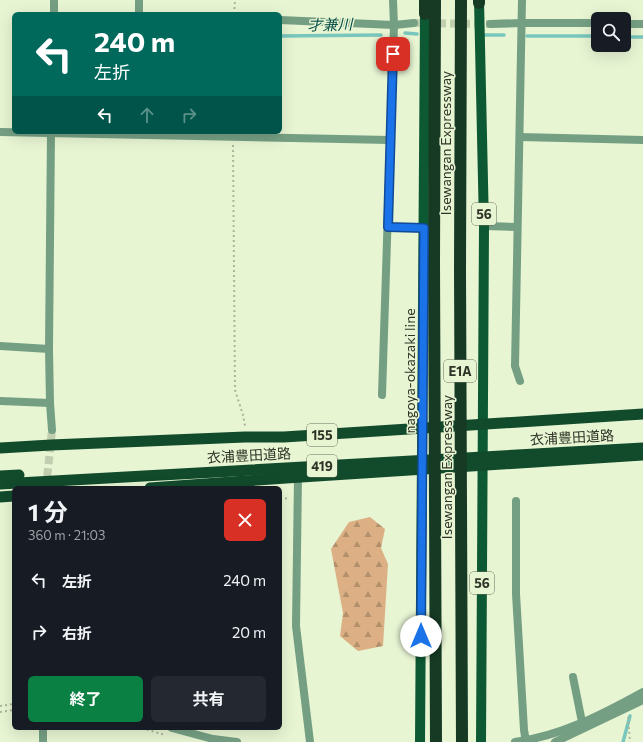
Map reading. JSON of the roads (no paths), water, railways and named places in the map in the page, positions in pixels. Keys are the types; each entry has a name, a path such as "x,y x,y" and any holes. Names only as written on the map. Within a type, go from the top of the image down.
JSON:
{"highway":[{"path":"425,14 427,0"},
{"name":"Isewangan Expressway","path":"435,0 434,263 436,742"},
{"name":"Isewangan Expressway","path":"461,0 460,270 462,742"},
{"name":"155","path":"0,448 245,437 284,437 643,414"},
{"name":"衣浦豊田道路","path":"0,476 73,474 643,442"},
{"name":"衣浦豊田道路","path":"0,484 643,448"},
{"path":"177,486 643,455"},
{"path":"0,497 12,496"}],"main road":[{"name":"56","path":"479,1 484,226 481,742"},
{"name":"nagoya-okazaki line","path":"420,742 425,14"}],"street":[{"path":"54,0 54,12"},
{"path":"139,0 139,12"},
{"path":"382,396 394,24 393,0"},
{"path":"520,381 515,366 522,0"},
{"path":"282,20 394,24 414,23"},
{"path":"490,24 591,23"},
{"path":"631,24 643,24"},
{"path":"0,132 12,132"},
{"path":"51,134 49,349 52,430"},
{"path":"124,134 390,140"},
{"path":"520,138 643,140"},
{"path":"484,226 517,227"},
{"path":"388,227 424,228"},
{"path":"0,346 49,349"},
{"path":"0,401 50,404"},
{"path":"298,477 296,626 310,742"},
{"path":"516,501 516,594 524,730 526,741"},
{"path":"573,677 582,722"},
{"path":"515,742 526,741 553,734 582,722 643,692"},
{"path":"555,742 643,700"},
{"path":"43,730 43,742"},
{"path":"179,730 213,739 237,742"}],"waterway":[{"name":"才兼川","path":"405,33 417,34"},
{"name":"才兼川","path":"282,36 381,35"},
{"name":"才兼川","path":"485,35 504,35"},
{"name":"才兼川","path":"527,36 591,36"},
{"name":"才兼川","path":"631,37 643,37"},
{"path":"623,742 630,716"}],"tunnel":[{"path":"414,23 490,24"},
{"path":"46,486 52,430"}]}
